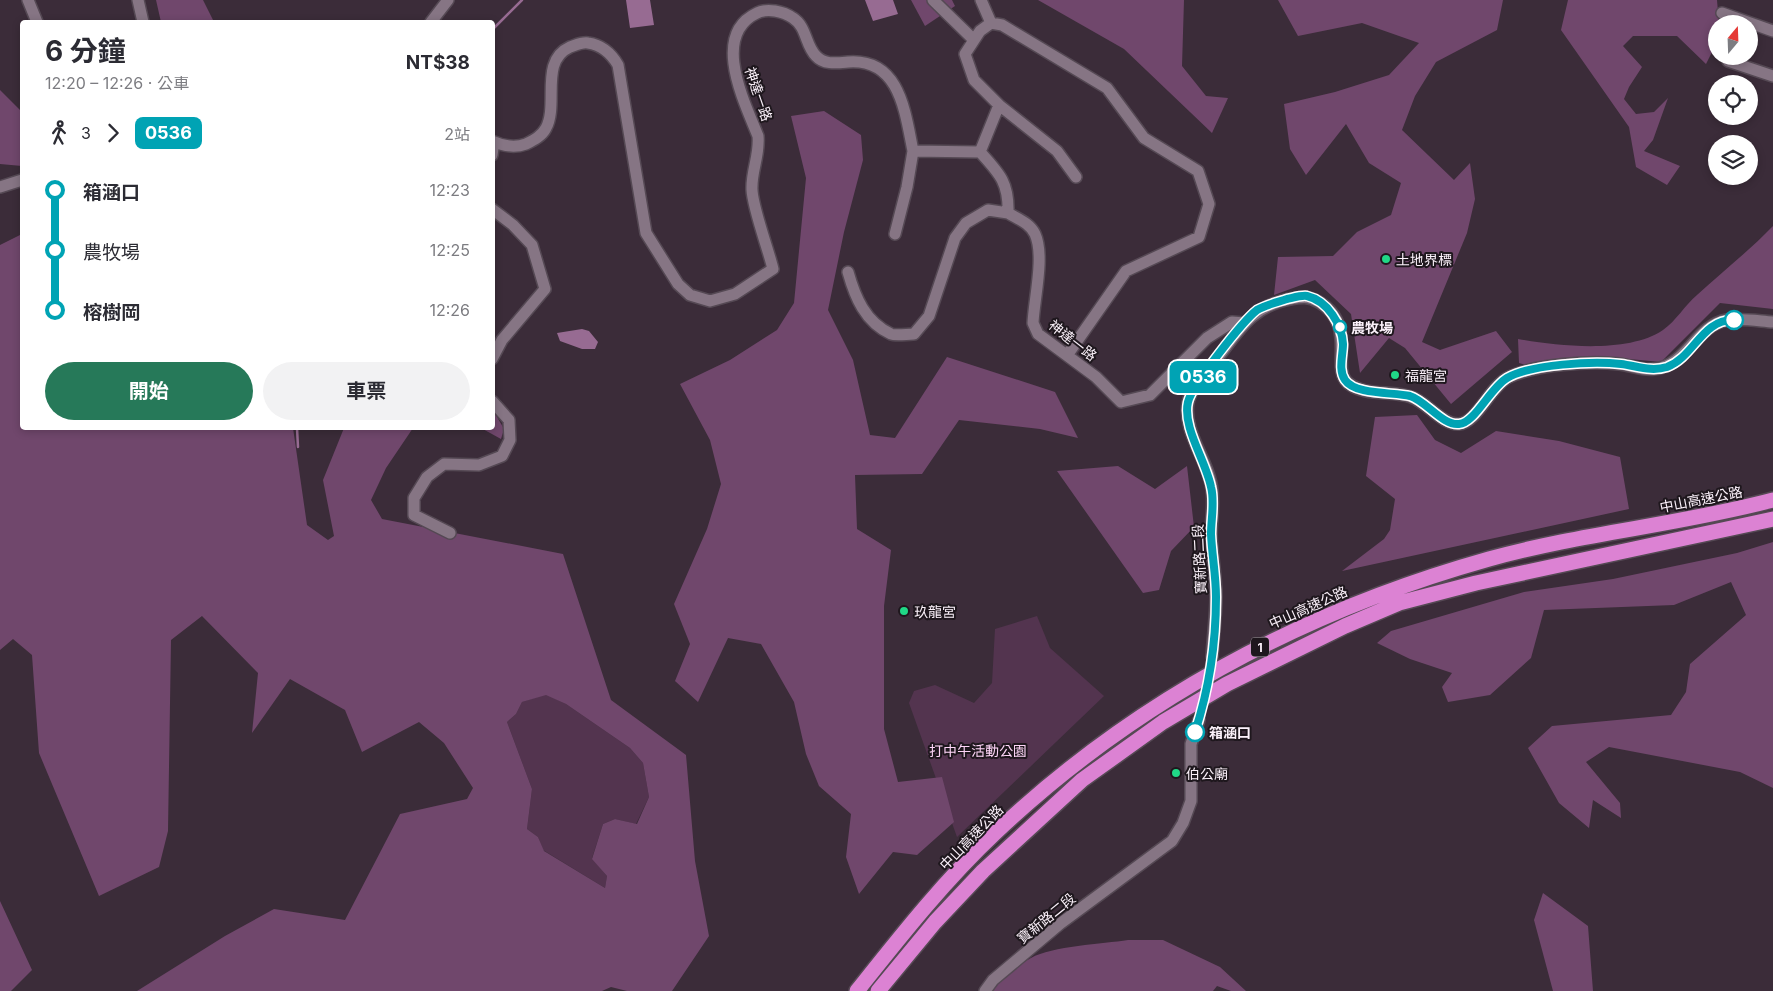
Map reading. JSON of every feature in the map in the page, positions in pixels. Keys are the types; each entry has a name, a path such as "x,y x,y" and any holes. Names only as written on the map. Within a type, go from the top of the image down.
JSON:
{"highway":[{"name":"中山高速公路","path":"857,991 912,923 992,835 1021,809 1113,735 1234,661 1316,619 1395,589 1489,559 1555,543 1773,500"},
{"name":"1","path":"878,991 935,922 983,871 1082,780 1163,722 1227,684 1345,626 1399,603 1476,583 1773,519"}],"street":[{"path":"28,0 36,20"},
{"path":"138,0 143,20"},
{"path":"433,20 448,0"},
{"path":"933,0 974,40"},
{"path":"981,0 990,23"},
{"name":"神達一路","path":"495,143 508,146 520,146 536,140 546,129 549,120 552,71 556,60 565,49 578,44 586,42 604,48 618,65 646,232 678,284 690,294 710,301 735,294 773,269 752,192 752,178 759,146 758,136 733,65 734,44 746,19 759,12 783,13 794,18 804,30 809,46 817,57 832,64 864,61 884,71 894,83 906,116 913,151"},
{"path":"1722,13 1773,31"},
{"path":"1068,354 1126,271 1199,237 1209,204 1198,171 1144,138 1107,88 1002,25 990,23 980,31 965,54 974,80 999,105 1056,151 1076,177"},
{"path":"1740,65 1773,76"},
{"path":"980,152 999,105"},
{"path":"848,272 855,298 868,316 892,334 914,334 929,316 956,238 966,223 988,210 1008,213 1007,188 1001,174 980,152 913,151 907,187 894,234"},
{"path":"0,187 20,181"},
{"path":"495,211 513,225 532,245 545,289 502,340 495,353"},
{"name":"神達一路","path":"1008,213 1026,223 1035,234 1039,250 1033,323 1038,334 1068,354 1096,377 1121,402 1150,395 1208,338 1232,322 1244,323"},
{"name":"寶新路二段","path":"1212,657 1216,596 1211,536 1212,489 1201,454 1187,420 1188,402 1195,387 1244,323 1259,309 1285,300 1307,296 1328,308 1340,327 1343,342 1342,370 1345,380 1356,388 1410,396 1423,402 1445,420 1457,425 1468,421 1494,388 1508,377 1590,362 1652,370 1670,366 1710,327 1726,320 1773,322"},
{"path":"450,533 414,515 414,498 428,477 444,464 479,465 502,456 510,440 509,420 495,404"},
{"name":"寶新路二段","path":"984,991 993,980 1061,923 1172,840 1182,823 1191,801 1191,744 1199,720"}],"green space":[{"name":"打中午活動公園","path":"1037,616 1050,648 1104,696 957,837 909,703 914,691 935,685 974,703 992,683 995,629"},
{"path":"546,694 566,704 630,748 643,763 649,797 636,824 615,819 603,824 592,858 607,876 605,888 543,850 538,837 527,829 532,789 507,722 516,714 522,702"}],"shaded area":[{"path":"156,0 203,0 213,20 161,20"},
{"path":"626,0 650,0 654,25 630,28"},
{"path":"865,0 893,0 898,14 873,21"},
{"path":"911,0 952,0 955,6 925,26"},
{"path":"1038,0 1184,0 1182,66 1206,96 1228,98 1212,133 1124,49"},
{"path":"1278,0 1503,0 1497,30 1436,62 1415,96 1402,130 1454,180 1470,163 1475,199 1467,233 1422,342 1440,350 1496,331 1512,352 1451,404 1405,348 1389,338 1360,373 1351,314 1315,280 1274,295 1278,257 1333,256 1357,232 1391,215 1401,183 1369,163 1346,124 1306,175 1290,149 1284,104 1335,92 1389,75 1419,43 1362,23 1298,36"},
{"path":"1568,0 1717,0 1718,15 1708,15 1708,60 1706,64 1677,36 1633,36 1623,46 1642,67 1629,87 1624,99 1636,114 1654,112 1668,98 1653,140 1644,151 1680,166 1667,185 1636,167 1629,127 1561,30"},
{"path":"0,90 20,110 20,166 0,164"},
{"path":"824,111 861,135 863,160 844,232 828,310 853,360 870,435 895,438 947,357 1055,392 1078,438 1040,429 959,420 922,474 855,475 857,529 891,550 884,606 884,729 898,782 942,777 954,822 917,855 893,852 859,894 846,857 851,814 819,786 806,754 794,702 761,644 728,638 698,702 675,681 690,644 674,604 707,529 721,484 710,440 680,384 730,360 777,330 794,303 806,178 791,116"},
{"path":"1773,226 1773,309 1720,303 1661,362 1597,356 1530,366 1519,363 1518,339 1572,346 1612,345 1631,343 1648,338 1663,330 1693,299"},
{"path":"20,235 20,430 293,430 307,525 328,540 334,536 323,480 343,430 412,430 386,468 371,500 382,519 563,554 611,700 686,755 695,861 709,936 672,991 627,991 611,987 602,991 137,991 225,936 274,909 345,920 400,814 467,799 473,788 444,743 419,722 362,752 345,710 290,679 252,733 258,673 202,616 171,640 168,831 159,867 99,896 39,753 32,655 13,639 0,650 0,245","holes":["546,695 566,704 630,748 643,763 649,797 637,824 615,819 603,824 592,859 607,876 605,888 544,851 538,837 527,829 532,789 507,722 516,714 522,702"]},
{"path":"582,329 589,331 598,342 595,349 582,349 560,341 557,333"},
{"path":"495,413 504,429 501,439 485,430 495,430"},
{"path":"1417,415 1435,440 1461,453 1496,431 1559,441 1620,457 1629,509 1342,571 1384,539 1390,530 1395,499 1366,476 1375,417"},
{"path":"1118,466 1155,489 1187,466 1194,527 1171,551 1159,590 1143,593 1057,471"},
{"path":"1773,542 1773,788 1740,772 1609,747 1586,762 1620,803 1621,818 1593,800 1589,828 1559,803 1528,748 1552,726 1671,715 1686,692 1690,664 1746,615 1731,582 1674,605 1544,610 1531,658 1490,695 1448,702 1442,687 1452,673 1410,659 1377,643 1391,631 1524,592 1613,579 1737,553"},
{"path":"1543,893 1588,926 1593,991 1553,991 1534,920"},
{"path":"0,901 32,970 11,991 0,991"},
{"path":"1128,940 1163,940 1220,967 1246,991 1231,991 1217,986 1213,991 993,991 1015,968 1040,954 1064,948"}],"waterway":[{"path":"495,27 522,0"},
{"path":"297,430 298,447"}],"tunnel":[{"path":"1199,720 1212,657"}],"bus line":[{"name":"0536","path":"1195,732 1212,657 1216,596 1211,536 1212,489 1201,454 1187,420 1188,402 1195,387 1244,323 1259,309 1285,300 1307,296 1320,303 1328,308 1340,327 1343,342 1342,370 1345,380 1350,385 1371,392 1410,396 1423,402 1445,420 1457,425 1468,421 1494,388 1508,377 1580,362 1623,364 1652,370 1670,366 1710,327 1726,320 1734,320"}],"place":[{"name":"土地界標","path":"1386,259"},
{"name":"農牧場","path":"1340,327"},
{"name":"福龍宮","path":"1395,375"},
{"name":"玖龍宮","path":"904,611"},
{"name":"箱涵口","path":"1195,732"},
{"name":"伯公廟","path":"1176,773"}]}
